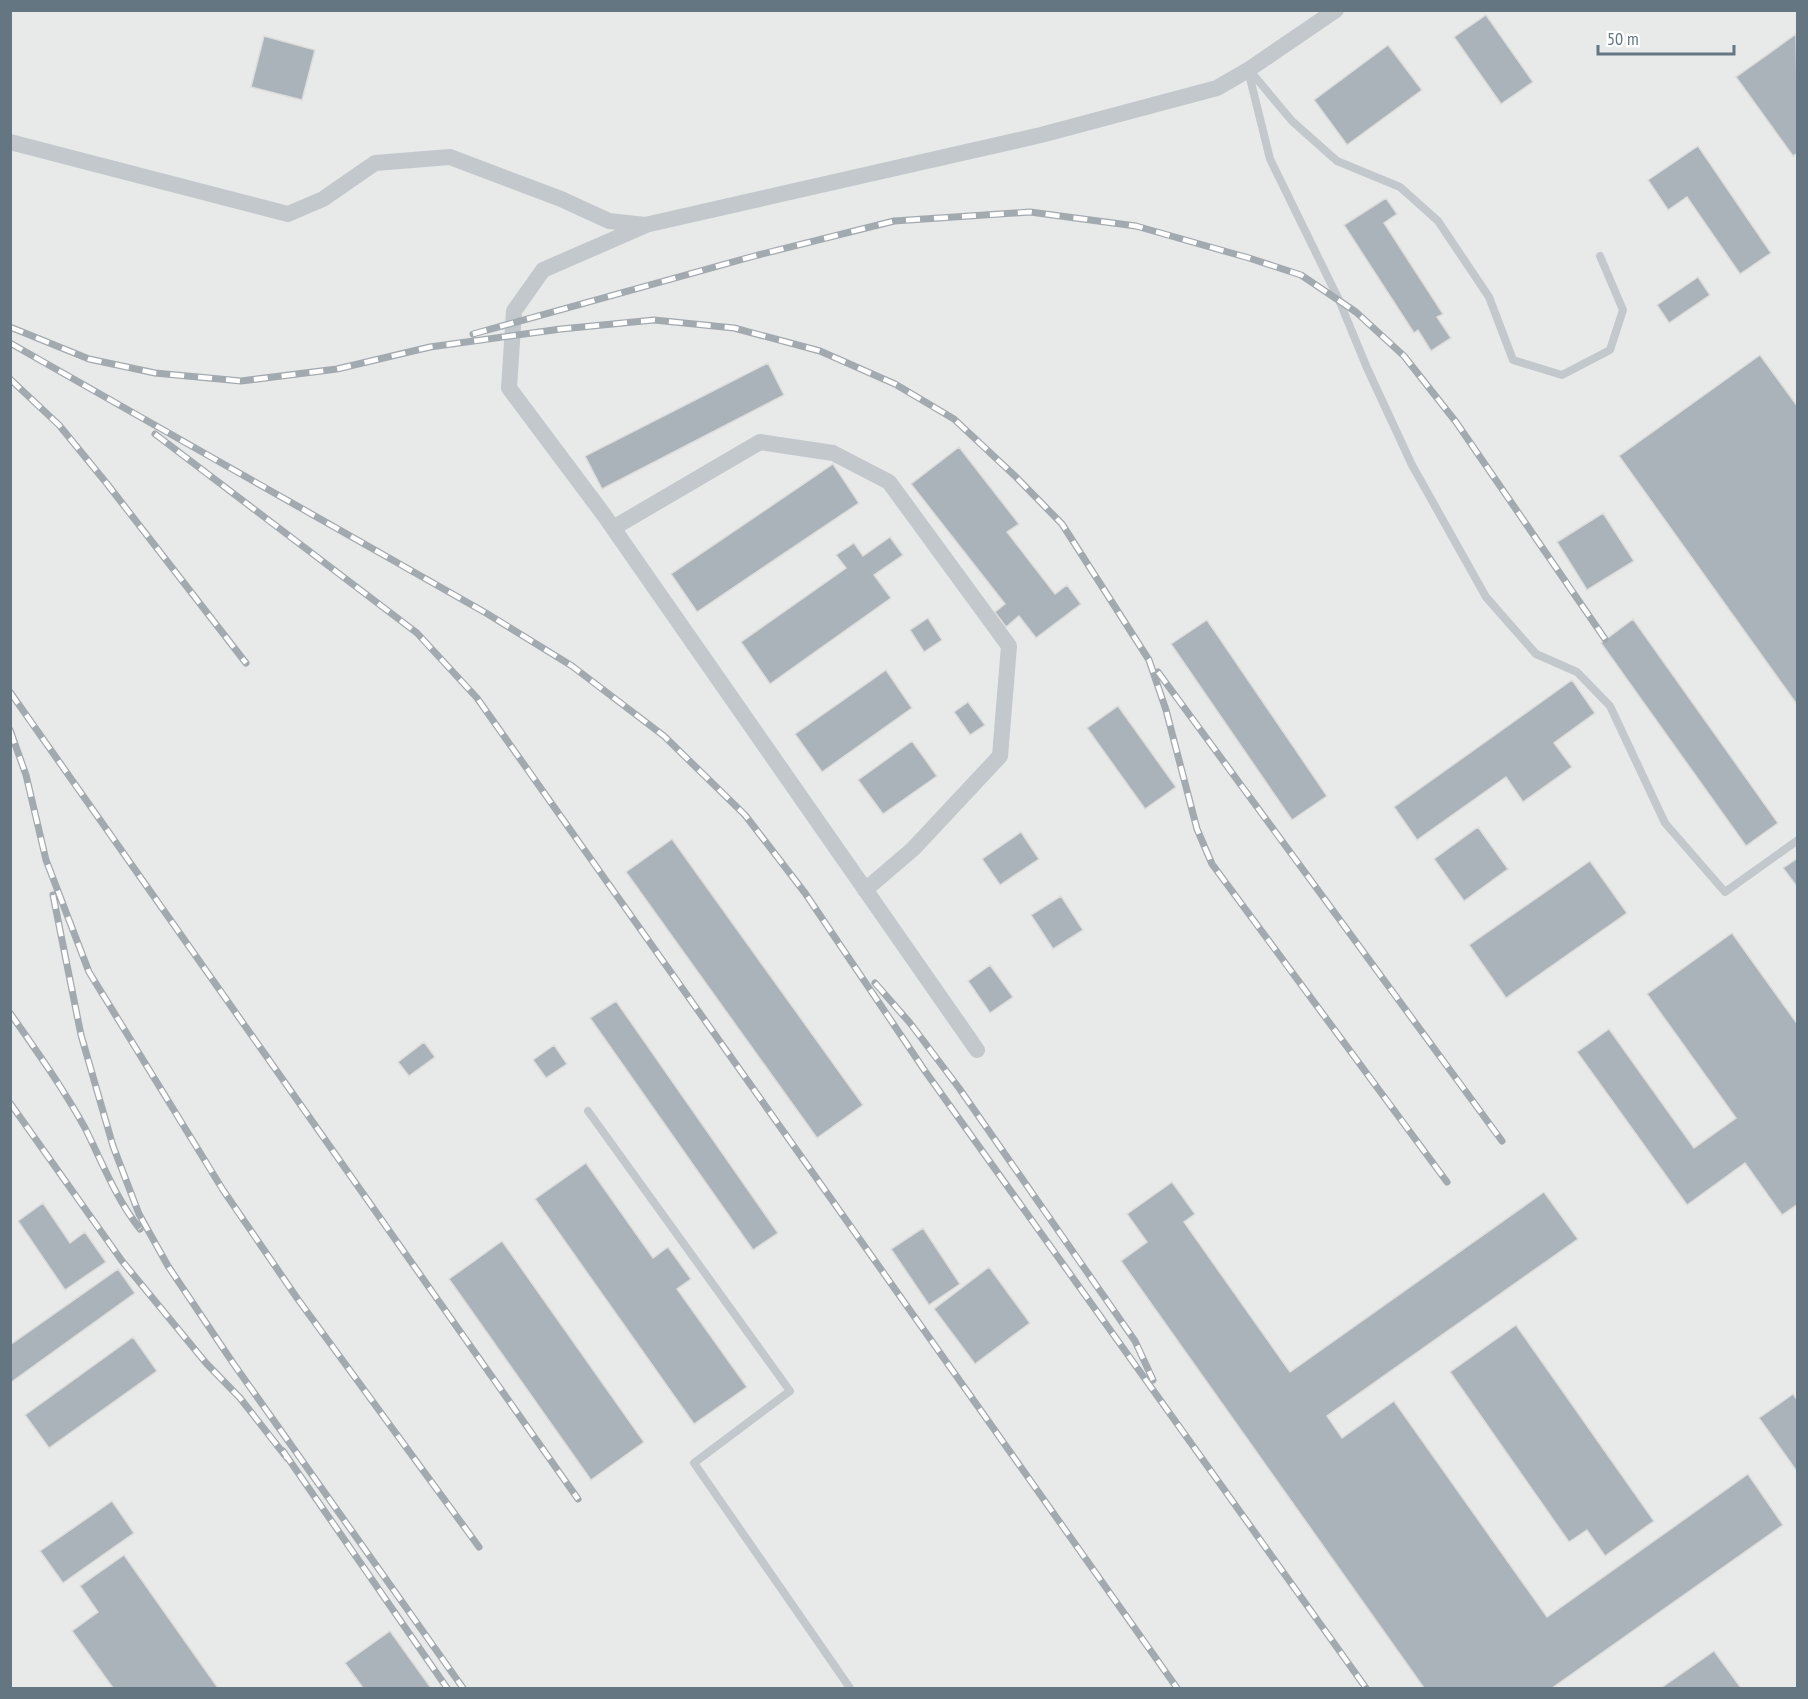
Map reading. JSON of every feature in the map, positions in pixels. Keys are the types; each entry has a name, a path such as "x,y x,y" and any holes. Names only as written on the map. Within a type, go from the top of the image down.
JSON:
{"street":[{"path":"977,1050 613,528 509,388 514,311 543,270 645,225 1041,135 1217,88 1336,10"},
{"path":"10,142 288,214 323,199 375,164 450,157 561,199 609,221 645,225"},
{"path":"613,528 760,442 833,453 889,482 1009,646 1000,756 913,849 865,890"}],"lane":[{"path":"1248,69 1292,121 1337,161 1400,187 1438,221 1488,297 1513,360 1562,375 1610,350 1623,310 1600,256"},
{"path":"1248,69 1270,159 1339,300 1367,368 1412,465 1486,597 1536,654 1577,672 1610,706 1665,823 1725,892 1797,840"},
{"path":"588,1111 790,1390 694,1463 850,1689"}],"shaded area":[{"path":"11,11 1797,11 1797,1688 11,1688"}],"building":[{"path":"1486,15 1533,82 1501,104 1454,37"},
{"path":"1796,34 1798,153 1793,156 1736,77"},
{"path":"264,36 315,50 302,100 251,87"},
{"path":"1388,45 1422,90 1347,145 1314,100"},
{"path":"1698,146 1771,253 1740,274 1687,197 1668,210 1648,180"},
{"path":"1386,198 1397,214 1384,223 1443,314 1437,317 1451,338 1431,351 1418,330 1414,333 1344,225"},
{"path":"1698,277 1710,295 1669,323 1657,305"},
{"path":"1760,355 1798,407 1798,706 1619,456"},
{"path":"768,363 784,395 602,489 585,456"},
{"path":"959,447 1019,524 1007,532 1055,594 1067,585 1081,604 1036,638 1019,616 1006,627 995,612 1005,604 911,484"},
{"path":"833,464 859,503 697,612 671,574"},
{"path":"1603,513 1634,561 1587,590 1557,542"},
{"path":"890,537 903,555 874,575 891,598 770,684 741,642 846,568 836,555 854,543 863,556"},
{"path":"928,618 942,640 924,652 910,630"},
{"path":"1633,619 1778,823 1746,846 1601,643"},
{"path":"1207,620 1327,796 1292,820 1171,644"},
{"path":"886,670 912,708 822,772 795,734"},
{"path":"1572,680 1595,713 1554,743 1572,767 1523,802 1506,777 1417,840 1394,807"},
{"path":"968,702 985,725 970,735 954,712"},
{"path":"1118,706 1176,787 1145,809 1087,728"},
{"path":"912,741 937,776 883,814 858,780"},
{"path":"1478,827 1508,869 1464,901 1434,859"},
{"path":"1021,832 1039,859 1000,885 982,859"},
{"path":"672,839 863,1105 817,1138 626,872"},
{"path":"1798,858 1798,888 1783,868"},
{"path":"1590,861 1627,913 1506,998 1469,945"},
{"path":"1061,896 1083,930 1053,949 1031,915"},
{"path":"1732,933 1798,1025 1798,1204 1782,1215 1745,1163 1687,1205 1577,1052 1609,1029 1694,1148 1736,1118 1647,994"},
{"path":"990,965 1013,997 990,1013 968,981"},
{"path":"616,1001 778,1233 753,1250 590,1018"},
{"path":"424,1042 435,1057 409,1076 398,1062"},
{"path":"554,1045 567,1064 546,1078 533,1060"},
{"path":"586,1163 653,1258 668,1247 691,1279 677,1289 747,1387 694,1424 535,1199"},
{"path":"1172,1182 1195,1214 1184,1222 1290,1372 1544,1192 1578,1239 1327,1416 1342,1438 1394,1401 1547,1617 1748,1474 1783,1525 1552,1688 1424,1688 1121,1261 1147,1242 1127,1214"},
{"path":"43,1203 70,1243 85,1232 106,1262 65,1290 18,1221"},
{"path":"923,1228 960,1284 929,1305 891,1249"},
{"path":"502,1241 644,1442 591,1480 449,1279"},
{"path":"989,1267 1030,1323 975,1364 934,1309"},
{"path":"118,1269 135,1293 10,1383 10,1345"},
{"path":"1516,1325 1654,1521 1605,1556 1587,1530 1569,1542 1450,1372"},
{"path":"133,1337 157,1371 49,1448 25,1415"},
{"path":"1793,1394 1798,1401 1798,1473 1759,1418"},
{"path":"112,1501 134,1533 63,1583 40,1551"},
{"path":"124,1555 218,1688 113,1688 72,1631 98,1612 80,1586"},
{"path":"390,1631 431,1688 363,1688 345,1663"},
{"path":"1714,1651 1741,1688 1661,1688"}],"railway":[{"path":"473,334 758,255 894,221 1030,212 1136,226 1301,275 1356,312 1404,356 1456,422 1605,639"},
{"path":"10,327 89,359 155,373 241,381 337,369 430,347 561,329 654,320 734,328 820,351 895,384 954,419 1062,524 1149,660 1166,710 1197,829 1212,864 1447,1182"},
{"path":"10,343 486,613 572,666 664,736 745,815 805,893 925,1071 1366,1688"},
{"path":"10,379 59,425 246,663"},
{"path":"155,434 417,633 477,698 1177,1688"},
{"path":"1158,672 1502,1141"},
{"path":"10,692 578,1499"},
{"path":"10,730 26,775 46,860 89,972 223,1190 297,1298 479,1547"},
{"path":"53,895 81,1035 113,1146 139,1214 168,1266 233,1363 463,1688"},
{"path":"875,983 910,1023 959,1088 1135,1341 1153,1380"},
{"path":"10,1013 77,1113 117,1193 140,1229"},
{"path":"10,1103 122,1261 206,1363 240,1398 287,1458"},
{"path":"283,1451 447,1688"}]}
